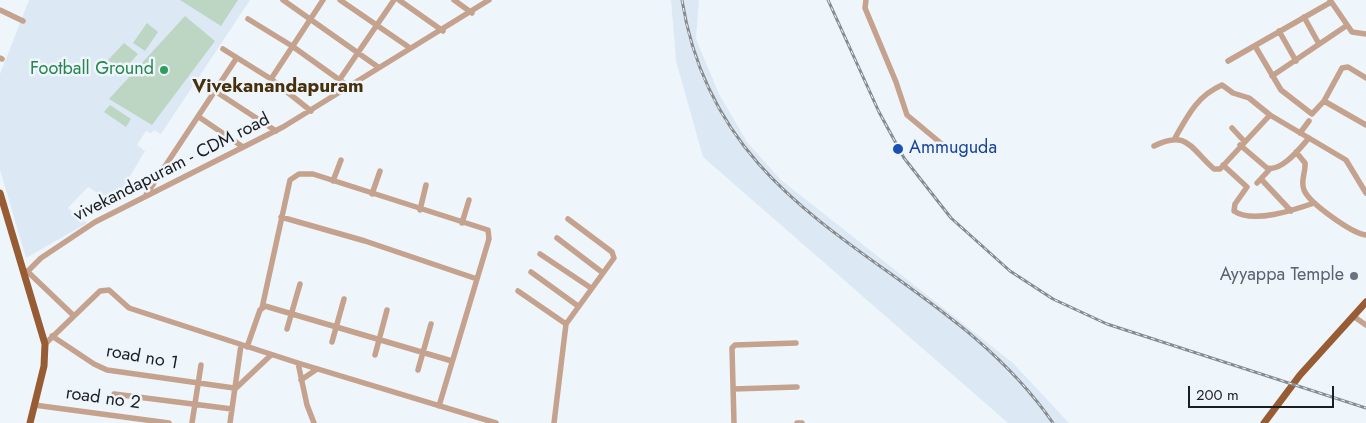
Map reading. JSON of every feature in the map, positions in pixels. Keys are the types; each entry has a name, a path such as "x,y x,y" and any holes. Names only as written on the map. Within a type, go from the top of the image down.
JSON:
{"main road":[{"path":"0,193 26,273 45,344 44,366 30,423"},
{"path":"1266,422 1300,375 1366,302"}],"street":[{"path":"283,0 378,66"},
{"path":"271,79 322,0"},
{"path":"340,0 410,48"},
{"path":"340,80 394,0"},
{"path":"399,0 443,30"},
{"path":"454,0 472,12"},
{"name":"vivekandapuram - CDM road","path":"26,273 41,258 95,222 146,194 276,131 311,111 378,66 443,30 489,0"},
{"path":"866,0 865,8 896,82 907,115 943,145"},
{"path":"1228,61 1330,1 1352,32 1366,34"},
{"path":"0,10 23,21"},
{"path":"1304,17 1319,44"},
{"path":"248,19 292,46 348,86"},
{"path":"1272,76 1346,26"},
{"path":"1279,31 1296,61"},
{"path":"1255,46 1285,94 1312,114 1324,101 1342,68 1348,67 1366,78"},
{"path":"223,49 236,59 271,79 311,111"},
{"path":"146,194 236,59"},
{"path":"1175,138 1195,104 1206,92 1222,85 1233,93 1249,98 1270,115 1346,160 1366,193"},
{"path":"215,91 276,131"},
{"path":"1324,101 1366,125"},
{"path":"1154,146 1167,139 1175,138 1188,143 1214,169 1220,169 1242,143 1270,115"},
{"path":"199,117 243,147"},
{"path":"1300,133 1309,121"},
{"path":"1232,128 1242,143 1270,169"},
{"path":"1291,211 1259,181 1270,169 1277,168 1296,152 1309,138"},
{"path":"1296,152 1305,163 1304,190 1314,203 1359,234 1366,235"},
{"path":"333,181 340,160"},
{"path":"1223,165 1247,187 1235,204 1235,212 1257,215 1291,211 1314,203"},
{"path":"372,194 380,171"},
{"path":"230,423 234,389 244,346 262,308 290,180 299,174 313,174 489,232 440,406"},
{"path":"420,210 426,185"},
{"path":"462,222 469,200"},
{"path":"281,217 365,241 477,279"},
{"path":"554,423 566,324 614,258 614,254 568,219"},
{"path":"557,238 603,272"},
{"path":"540,254 591,288"},
{"path":"531,272 578,306"},
{"path":"26,273 74,316"},
{"path":"287,329 300,284"},
{"path":"45,344 100,291 109,290 129,308 298,364 496,423"},
{"path":"518,291 566,324"},
{"path":"332,342 344,299"},
{"path":"262,308 265,306 452,361"},
{"path":"375,355 387,310"},
{"path":"1353,316 1366,325"},
{"path":"418,370 431,324"},
{"name":"road no 1","path":"52,336 94,364 107,370 234,389"},
{"path":"734,423 731,352 735,345 796,344"},
{"path":"234,389 271,354"},
{"path":"298,364 307,405 314,423"},
{"path":"192,423 201,366"},
{"path":"301,380 317,369"},
{"path":"733,389 797,387"},
{"path":"114,394 232,409"},
{"name":"road no 2","path":"34,405 120,420 169,423"},
{"path":"797,423 802,423"}],"shaded area":[{"path":"29,0 250,0 161,134 154,130 151,133 146,131 137,145 145,151 114,203 88,187 68,208 87,223 26,258 0,170 0,74"},
{"path":"671,0 699,0 696,39 719,94 747,142 781,180 1013,363 1069,423 1008,423 703,157 676,61"}],"green space":[{"path":"180,0 238,0 221,26"},
{"name":"Football Ground","path":"185,16 215,41 152,125 109,99"},
{"path":"147,23 158,32 145,51 133,43"},
{"path":"124,43 138,54 122,72 108,60"},
{"path":"110,105 131,119 126,127 104,112"}],"railway":[{"path":"682,0 704,78 740,140 786,192 839,236 952,319 1006,367 1053,423"},
{"path":"828,0 879,112 904,158 951,218 1010,271 1053,299 1107,324 1366,408"}],"place":[{"name":"Football Ground","path":"164,70"},
{"name":"Ammuguda","path":"898,149"},
{"name":"Ayyappa Temple","path":"1354,276"}],"district":[{"name":"Vivekanandapuram","path":"278,87"}]}
